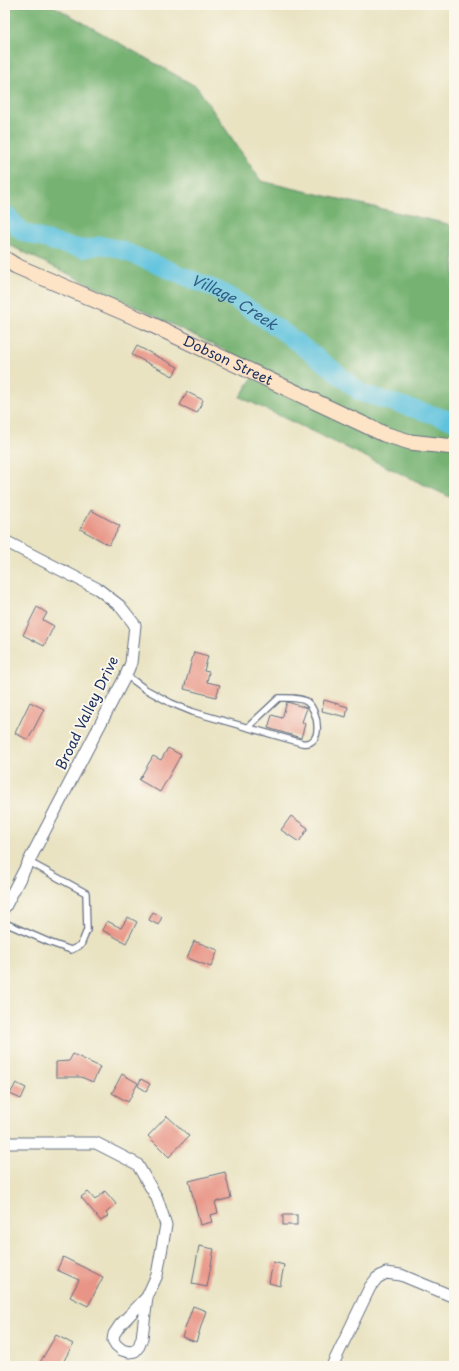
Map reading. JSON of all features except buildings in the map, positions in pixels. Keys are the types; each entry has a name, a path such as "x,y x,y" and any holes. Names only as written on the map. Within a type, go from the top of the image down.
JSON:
{"street":[{"name":"Dobson Street","path":"5,259 16,266 202,347 384,434 410,442 454,447"},
{"name":"Broad Valley Drive","path":"5,541 98,589 120,606 135,625 131,664 126,675 5,907"},
{"path":"5,1144 96,1143 137,1164 157,1198 166,1225 157,1275 147,1297 142,1338 135,1351 129,1352 122,1350 116,1346 113,1340 114,1334 120,1325 147,1297"},
{"path":"332,1366 370,1287 377,1278 386,1273 401,1275 454,1297"}],"lane":[{"path":"126,675 145,689 171,703 193,712 308,744 313,741 317,732 316,721 312,709 306,702 291,698 279,698 248,727"},
{"path":"5,923 71,950 81,945 87,930 86,893 29,862"}],"green space":[{"path":"5,5 52,5 197,87 261,181 448,224 454,228 454,499 240,397 259,367 5,243"}],"waterway":[{"name":"Village Creek","path":"5,213 22,232 60,244 84,249 101,245 119,249 215,289 234,299 282,331 361,393 454,421"}]}
